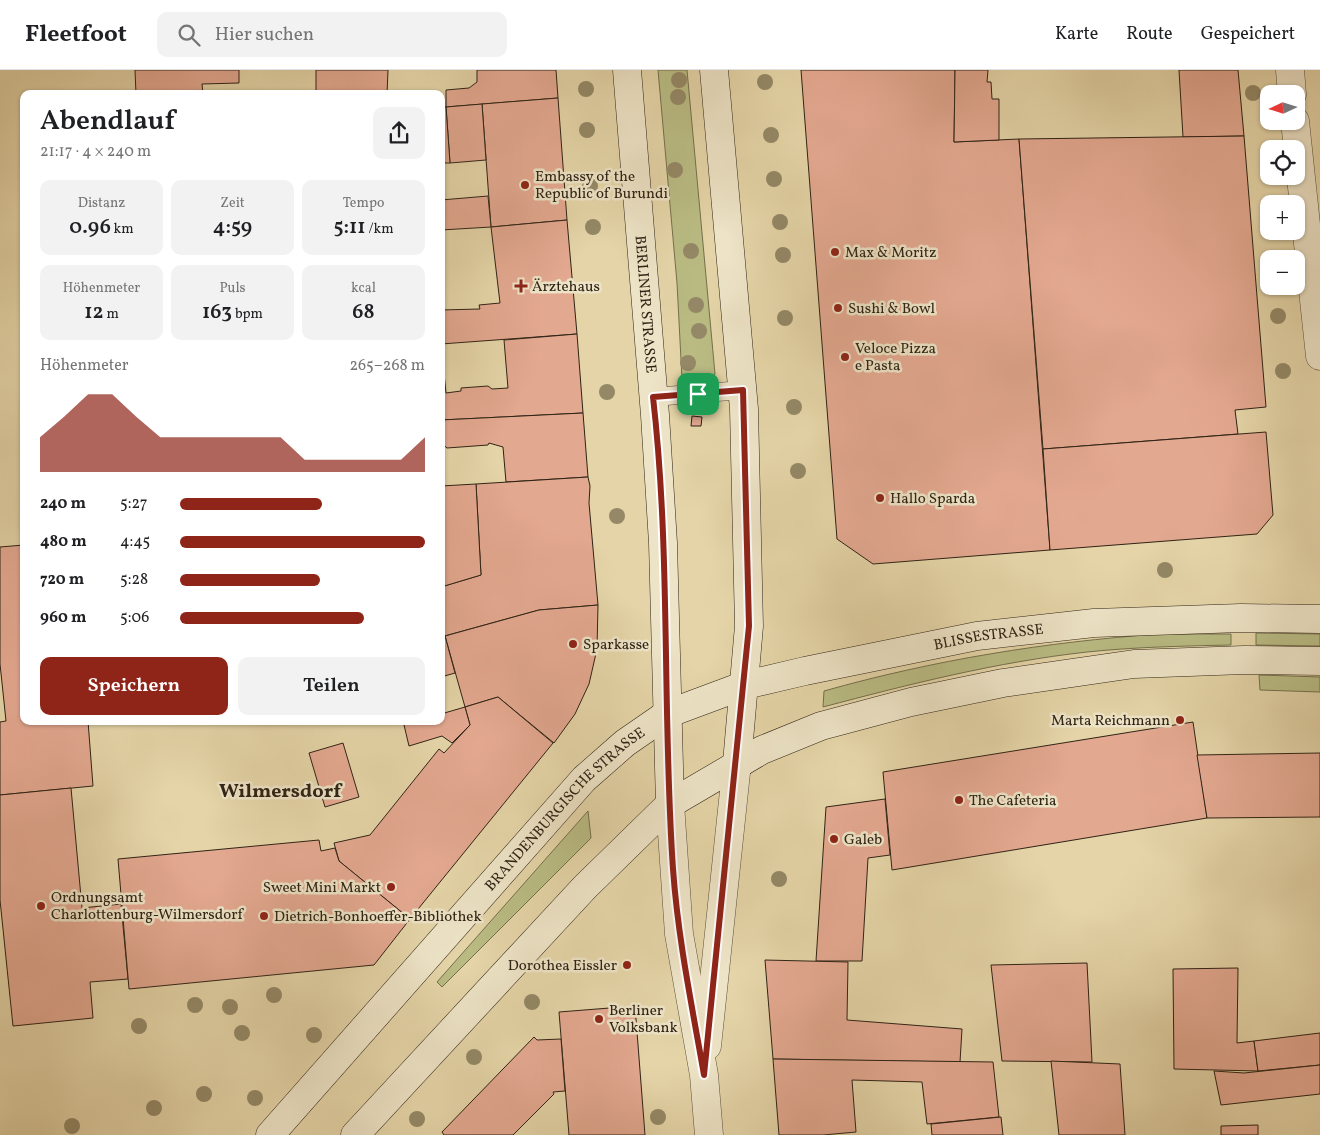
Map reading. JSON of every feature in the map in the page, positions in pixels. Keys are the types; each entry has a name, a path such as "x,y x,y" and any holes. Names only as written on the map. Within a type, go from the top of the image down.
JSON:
{"main road":[{"name":"BERLINER STRASSE","path":"627,70 663,543 673,868 679,934 704,1075 709,1135"},
{"name":"BERLINER STRASSE","path":"704,1075 745,685 749,608 743,390 714,70"},
{"path":"1290,70 1291,85"},
{"path":"1296,130 1320,356"},
{"name":"BLISSESTRASSE","path":"667,714 745,685 977,636 1103,622 1320,617"},
{"path":"355,1135 584,887 670,804 736,763 821,726 911,702 1003,683 1134,664 1228,660 1320,661"},
{"name":"BRANDENBURGISCHE STRASSE","path":"270,1135 584,779 625,743 667,714"}],"lane":[{"path":"653,397 743,390"}],"green space":[{"path":"658,70 687,70 715,374 710,380 686,382 682,379 677,283"},
{"path":"1256,633 1320,634 1320,646 1256,645"},
{"path":"1159,634 1231,634 1231,645 1123,649 1053,656 954,675 823,707 824,691 907,670 1032,647"},
{"path":"1259,675 1320,677 1320,692 1260,690"},
{"path":"588,811 591,838 442,987 437,982"}],"building":[{"path":"135,70 239,70 239,83 202,84 203,90 136,90"},
{"path":"316,70 388,70 387,90 316,90"},
{"path":"477,70 556,70 558,98 446,107 446,90 469,88 477,82"},
{"path":"801,70 955,70 954,142 1019,139 1050,550 873,564 837,539"},
{"path":"955,70 988,70 987,82 991,82 992,99 999,99 999,140 954,142"},
{"path":"1179,70 1238,70 1244,136 1183,137"},
{"path":"558,98 567,220 491,227 482,104"},
{"path":"482,104 486,160 450,163 446,107"},
{"path":"445,107 446,107 450,163 445,163"},
{"path":"1244,136 1266,407 1235,410 1238,434 1043,449 1019,139"},
{"path":"488,196 491,227 445,230 445,200"},
{"path":"567,220 577,334 445,344 445,310 480,309 479,305 500,303 491,227"},
{"path":"577,334 583,413 445,420 445,383 446,393 461,391 461,388 488,386 492,389 508,388 504,340"},
{"path":"583,413 588,477 506,482 503,447 489,443 488,445 447,448 445,446 445,420"},
{"path":"692,416 702,417 701,426 691,426"},
{"path":"1266,432 1273,515 1257,534 1050,550 1043,449"},
{"path":"588,477 598,605 539,610 445,636 445,586 481,575 476,484"},
{"path":"476,484 481,575 445,586 445,486"},
{"path":"20,545 20,725 88,725 93,786 0,795 0,722 6,721 0,664 0,547"},
{"path":"598,605 597,649 589,684 575,714 554,743 498,697 465,707 445,636 539,610"},
{"path":"445,636 455,673 445,676"},
{"path":"498,697 553,743 410,919 339,861 334,843 370,835 439,749 444,753 470,725 465,707"},
{"path":"465,707 470,725 452,743 442,736 409,746 404,725 445,725 445,713"},
{"path":"1193,722 1207,818 892,870 883,772"},
{"path":"343,743 359,797 325,807 309,753"},
{"path":"1320,753 1320,817 1207,818 1197,755"},
{"name":"Ordnungsamt Charlottenburg-Wilmersdorf","path":"71,788 82,908 121,904 128,979 90,982 93,1018 13,1026 0,900 0,795"},
{"path":"885,799 890,855 868,858 862,961 816,961 826,807"},
{"name":"Dietrich-Bonhoeffer-Bibliothek","path":"319,840 321,851 335,848 339,861 410,919 374,965 129,989 118,859"},
{"path":"765,960 848,962 847,1020 962,1029 960,1062 773,1059"},
{"path":"1087,963 1092,1062 1002,1061 991,965"},
{"path":"1238,968 1237,1043 1254,1041 1258,1071 1174,1069 1173,969"},
{"path":"635,1006 645,1135 569,1135 559,1012"},
{"path":"1320,1033 1320,1065 1258,1071 1254,1041"},
{"path":"534,1037 537,1040 561,1039 565,1091 553,1092 554,1094 513,1135 444,1135 442,1132"},
{"path":"773,1059 993,1062 999,1117 927,1124 922,1082 852,1080 856,1132 823,1135 779,1135"},
{"path":"1051,1061 1120,1064 1125,1135 1059,1135"},
{"path":"1320,1065 1320,1094 1221,1105 1214,1071 1244,1073"},
{"path":"1001,1117 1003,1135 932,1135 931,1124"},
{"path":"1258,1125 1258,1135 1221,1135 1221,1126"}],"place":[{"name":"Embassy of the Republic of Burundi","path":"525,185"},
{"name":"Max & Moritz","path":"835,252"},
{"name":"Ärztehaus","path":"521,286"},
{"name":"Sushi & Bowl","path":"838,308"},
{"name":"Veloce Pizza e Pasta","path":"845,357"},
{"name":"Hallo Sparda","path":"880,498"},
{"name":"Sparkasse","path":"573,644"},
{"name":"Marta Reichmann","path":"1180,720"},
{"name":"The Cafeteria","path":"959,800"},
{"name":"Galeb","path":"834,839"},
{"name":"Sweet Mini Markt","path":"391,887"},
{"name":"Ordnungsamt Charlottenburg-Wilmersdorf","path":"41,906"},
{"name":"Dietrich-Bonhoeffer-Bibliothek","path":"264,916"},
{"name":"Dorothea Eissler","path":"627,965"},
{"name":"Berliner Volksbank","path":"599,1019"}],"district":[{"name":"Wilmersdorf","path":"280,790"}],"route":[{"path":"743,390 749,608 745,685 704,1075 679,934 673,868 663,543 653,397 698,394 743,390"}]}
